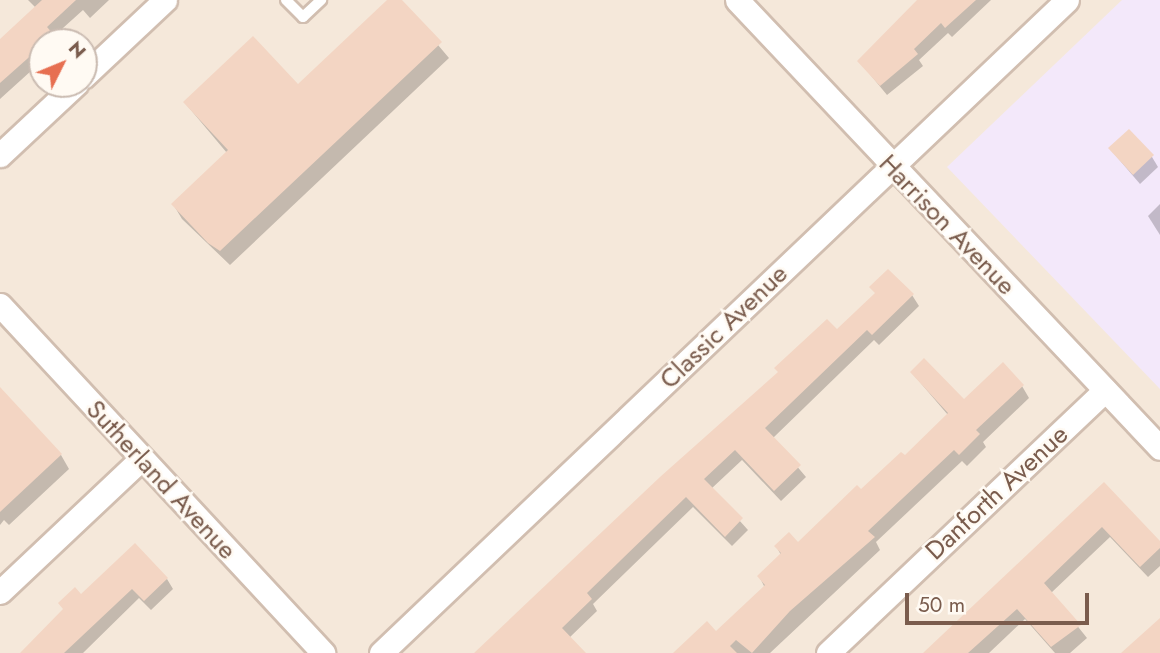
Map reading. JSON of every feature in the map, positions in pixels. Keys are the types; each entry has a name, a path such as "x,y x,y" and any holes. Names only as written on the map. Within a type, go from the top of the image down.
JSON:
{"street":[{"path":"98,63 165,0"},
{"name":"Harrison Avenue","path":"737,0 1160,448"},
{"name":"Classic Avenue","path":"381,653 1067,0"},
{"path":"0,155 61,98"},
{"name":"Sutherland Avenue","path":"0,305 323,653"},
{"name":"Danforth Avenue","path":"828,653 1105,390"},
{"path":"0,592 141,459"}],"lane":[{"path":"286,0 303,17 321,0"}],"shaded area":[{"path":"0,0 1160,0 1160,653 0,653"},
{"path":"1122,0 1160,0 1160,389 947,167"}],"building":[{"path":"42,0 76,0 48,28 28,28 28,58 0,83 0,39"},
{"path":"387,0 402,0 442,42 220,251 208,243 171,204 228,150 183,102 253,36 298,84"},
{"path":"917,0 976,0 945,28 941,23 914,49 918,54 880,86 857,61"},
{"path":"1129,129 1154,155 1133,175 1108,148"},
{"path":"888,269 914,294 872,335 867,330 765,428 801,465 774,491 735,450 704,479 743,518 725,537 686,497 587,593 592,599 562,628 586,653 474,653 660,477 778,372 774,368 827,319 837,329 875,293 869,287"},
{"path":"924,358 964,399 1003,362 1024,385 976,430 980,434 959,455 954,450 868,531 875,537 790,611 752,653 736,640 730,646 737,653 673,653 707,621 716,631 765,585 757,576 781,553 774,546 789,532 798,542 857,485 861,489 901,452 905,455 948,413 910,372"},
{"path":"0,387 62,454 0,512"},
{"path":"1104,482 1160,541 1160,548 1140,567 1102,527 1044,583 1081,625 1051,647 1017,609 968,653 923,653"},
{"path":"135,543 168,578 144,601 132,589 64,653 20,653 63,609 58,603 75,587 81,594"},
{"path":"1160,618 1160,653 1121,653"}]}
